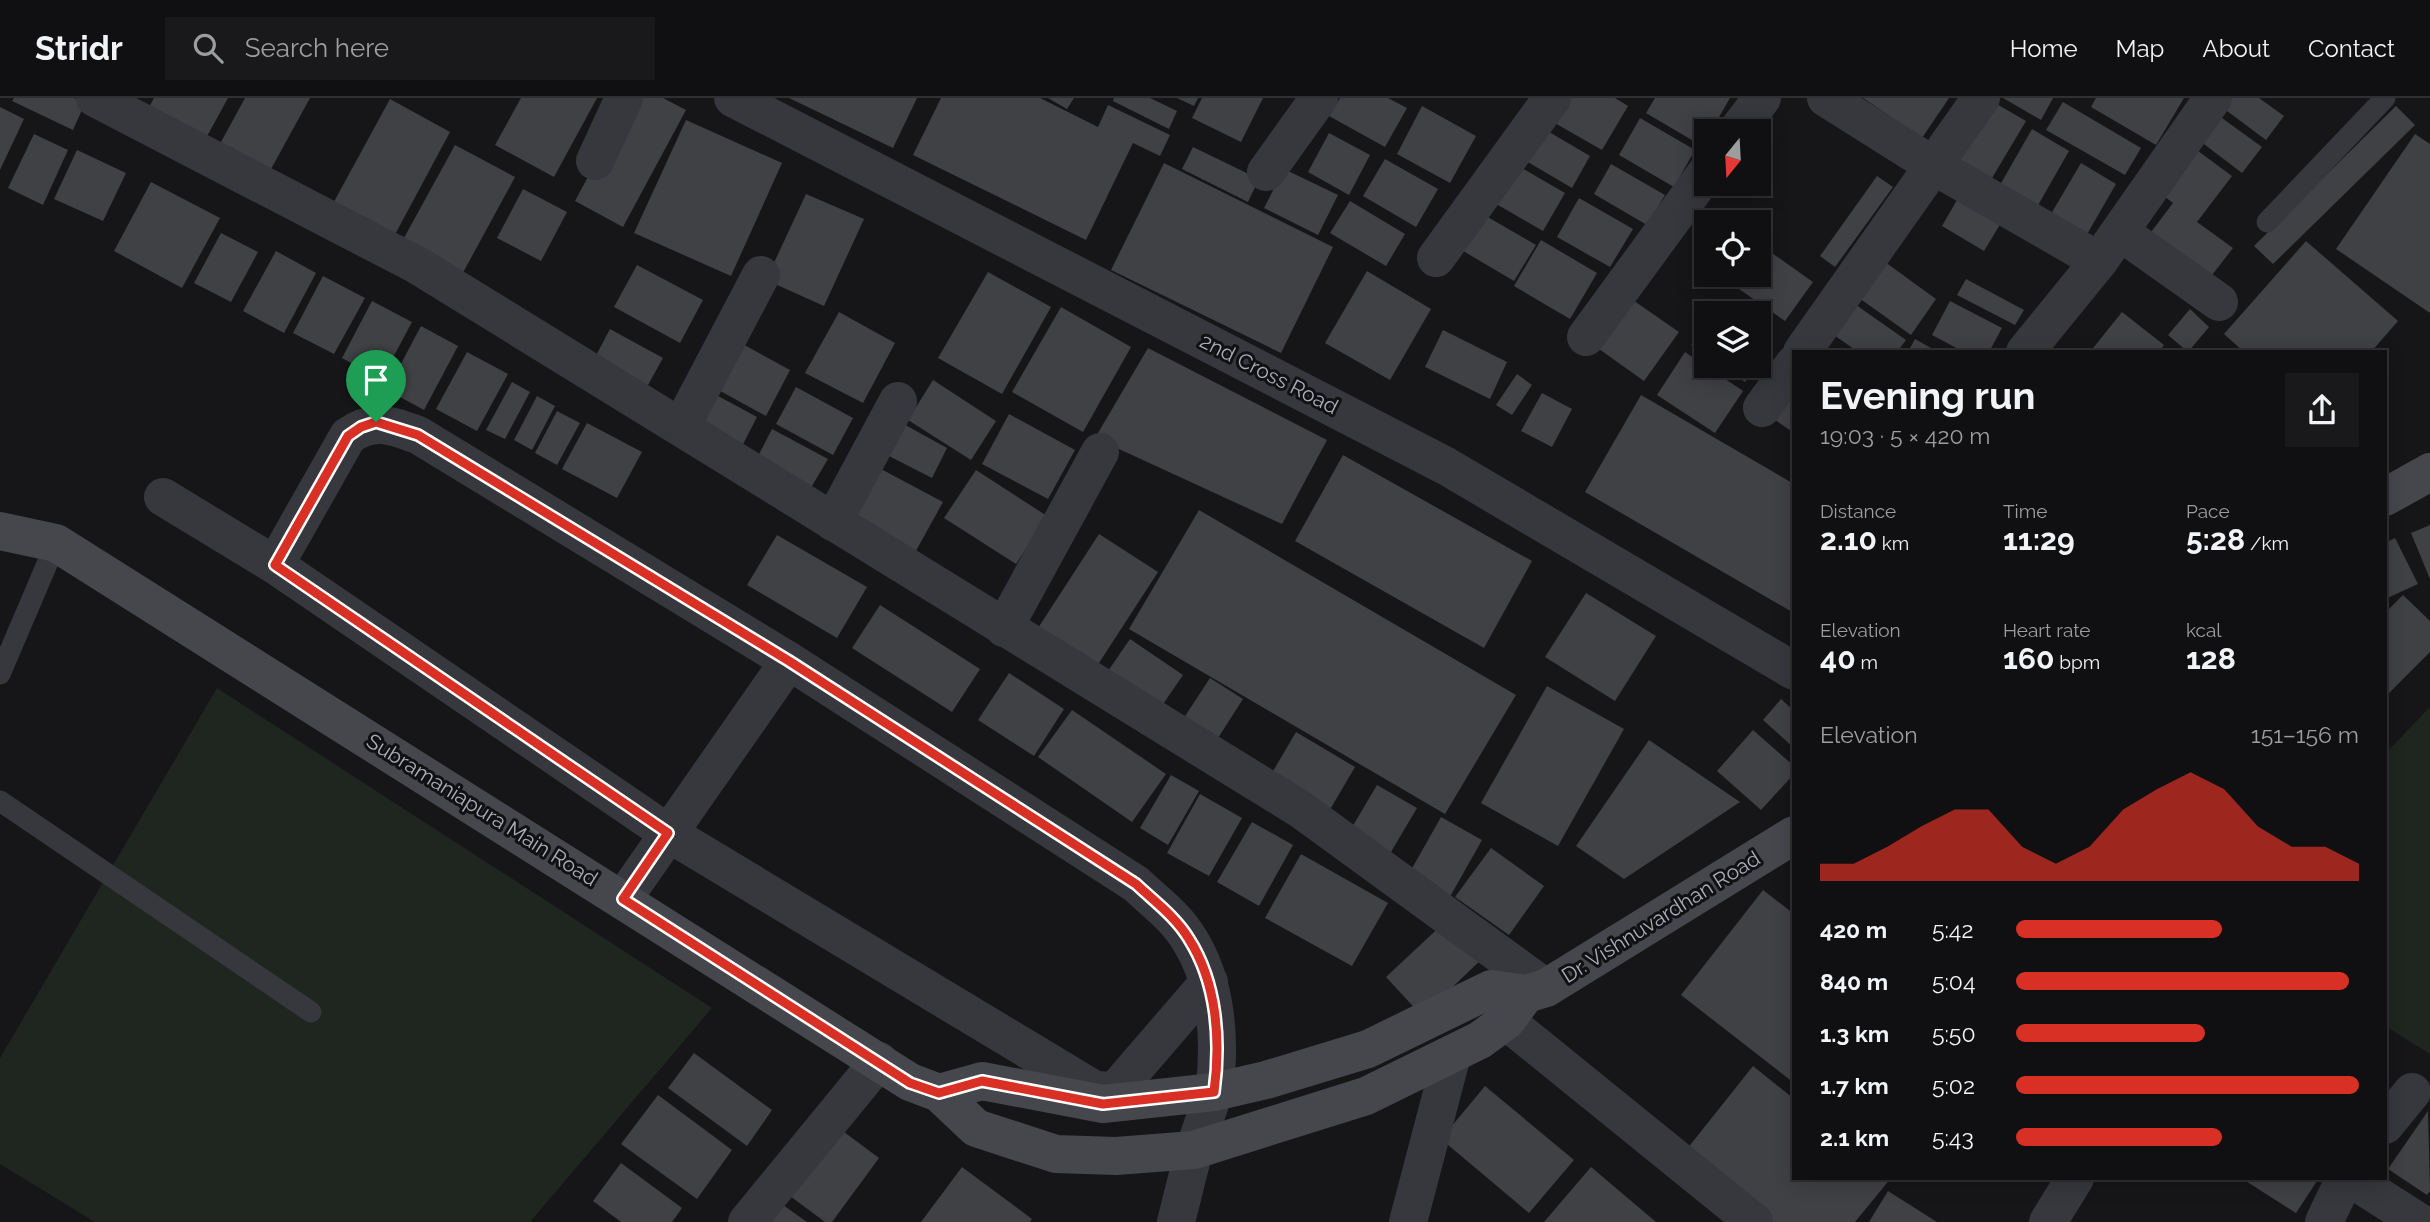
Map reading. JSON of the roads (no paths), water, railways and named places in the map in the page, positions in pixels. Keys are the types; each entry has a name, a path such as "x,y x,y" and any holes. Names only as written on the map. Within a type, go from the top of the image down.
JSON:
{"main road":[{"path":"2387,496 2430,472"},
{"name":"Subramaniapura Main Road","path":"0,531 56,542 910,1083 939,1093 976,1128 1056,1154 1116,1156 1194,1150"},
{"name":"Dr. Vishnuvardhan Road","path":"1194,1150 1366,1096 1452,1055 1526,1001 1792,836"},
{"path":"939,1093 982,1081 1103,1104 1214,1092 1266,1080 1368,1049 1491,989 1526,1001"}],"street":[{"path":"95,98 417,265 1300,809 1526,1001 1754,1222"},
{"path":"595,161 624,98"},
{"name":"2nd Cross Road","path":"733,98 1446,466 1792,670"},
{"path":"1266,172 1319,98"},
{"path":"1436,258 1552,98"},
{"path":"1746,119 1762,98"},
{"path":"1826,98 1934,166 2110,247 2219,302"},
{"path":"1803,350 1981,98"},
{"path":"2027,350 2110,247 2213,98"},
{"path":"1586,337 1694,189"},
{"path":"681,427 761,275"},
{"path":"1762,408 1792,367"},
{"path":"833,522 898,401"},
{"path":"275,565 348,436 361,427 376,422 418,435 789,661 1136,884 1175,920 1190,939 1209,982 1219,1052 1214,1092 1194,1150 1176,1222"},
{"path":"1004,628 1100,453"},
{"path":"163,497 275,565 668,833 1095,1090 1115,1091 1209,982"},
{"path":"623,899 789,661"},
{"path":"1408,1222 1452,1055"},
{"path":"747,1222 879,1061"},
{"path":"2387,1123 2412,1092"},
{"path":"2048,1222 2074,1180"},
{"path":"2324,1222 2344,1180"},
{"path":"2353,1180 2419,1222"}],"lane":[{"path":"2267,222 2385,98"},
{"path":"0,674 56,542"},
{"path":"0,801 311,1012"}]}
